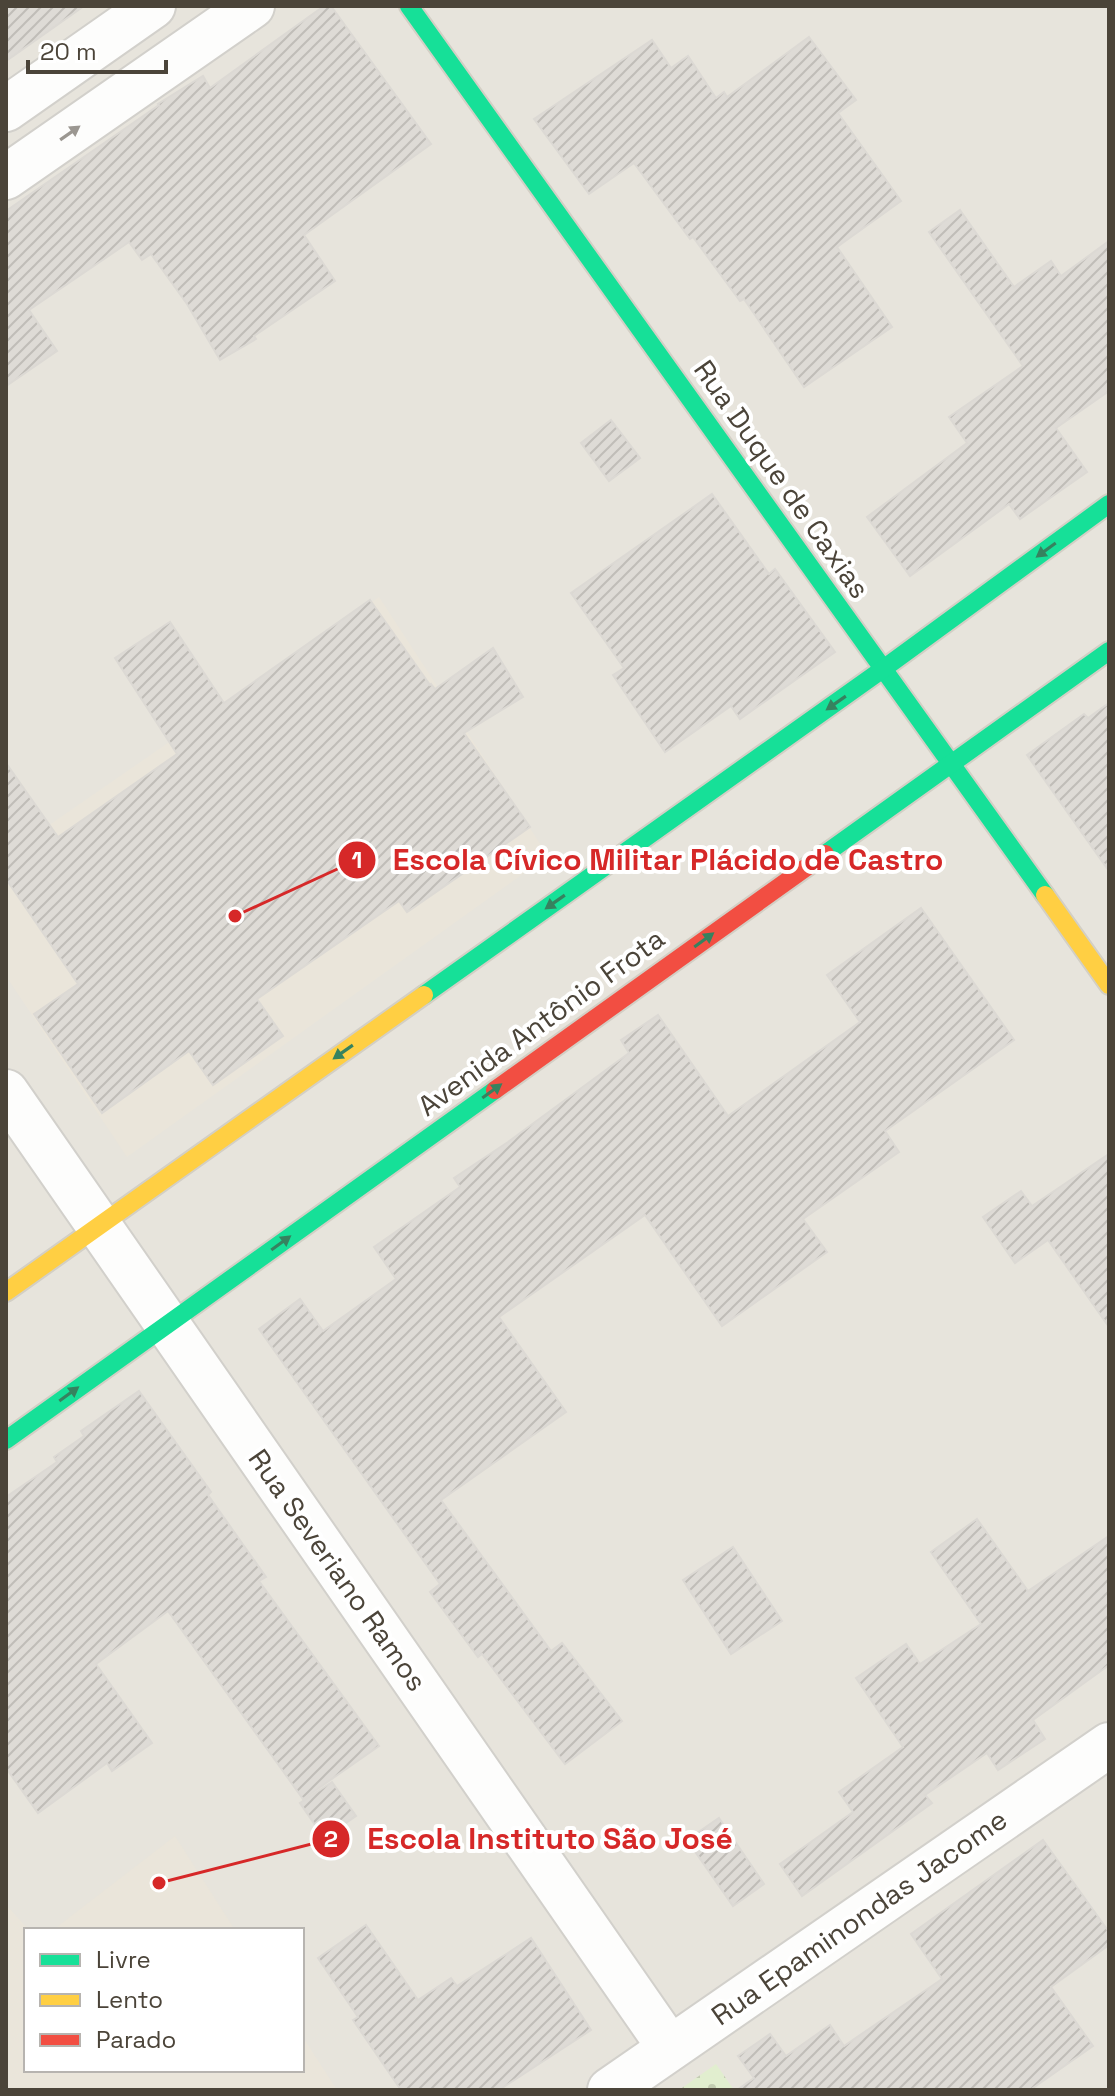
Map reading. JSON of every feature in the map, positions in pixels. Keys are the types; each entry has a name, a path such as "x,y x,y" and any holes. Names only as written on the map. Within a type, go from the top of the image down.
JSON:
{"main road":[{"name":"Rua Duque de Caxias","path":"409,6 1109,985"},
{"path":"6,1292 883,669 1109,504"},
{"name":"Avenida Antônio Frota","path":"6,1440 1109,651"}],"street":[{"path":"6,109 153,6"},
{"path":"6,177 252,6"},
{"name":"Rua Severiano Ramos","path":"6,1092 670,2048"},
{"name":"Rua Epaminondas Jacome","path":"610,2090 1109,1745"}],"shaded area":[{"path":"6,6 1109,6 1109,2090 6,2090"},
{"path":"379,597 548,856 127,1157 6,976 6,855"},
{"path":"175,1836 234,1928 56,1928"},
{"path":"6,1905 27,1928 24,1928 24,2072 304,2072 304,2039 337,2090 6,2090"}],"green space":[{"path":"716,2064 734,2090 679,2090"}],"building":[{"path":"6,6 84,6 6,61"},
{"path":"324,6 331,6 431,144 304,235 335,281 254,336 256,339 220,360 187,304 151,254 142,260 129,242 29,310 57,351 6,386 6,211 158,104 203,76 210,88"},
{"path":"809,37 856,100 838,113 901,201 837,247 892,327 804,387 744,299 740,301 634,163 589,194 534,119 652,40 671,68 688,56 716,98 724,92 727,97"},
{"path":"960,210 1014,287 1051,261 1061,276 1109,241 1109,391 1056,428 1087,472 1020,519 1009,504 910,576 867,517 967,443 949,417 1023,366 929,232"},
{"path":"611,420 640,458 609,481 581,443"},
{"path":"712,494 769,574 775,569 835,652 740,719 731,706 665,752 613,675 624,668 571,593"},
{"path":"370,600 435,689 493,648 523,697 464,733 530,827 407,912 399,901 257,999 283,1036 213,1085 189,1051 102,1113 34,1014 78,984 6,879 6,763 58,837 177,754 115,658 170,622 224,703"},
{"path":"1109,703 1109,871 1027,755 1084,714 1088,718"},
{"path":"921,908 1014,1040 885,1131 899,1152 803,1219 827,1252 722,1326 645,1215 499,1317 566,1412 441,1500 551,1651 562,1643 622,1721 565,1764 482,1654 478,1657 430,1592 440,1584 259,1329 300,1299 323,1331 396,1279 374,1247 460,1187 454,1178 629,1053 621,1040 658,1015 728,1116 860,1022 827,975"},
{"path":"1109,1154 1109,1327 1048,1240 1015,1263 983,1217 1021,1191 1032,1206"},
{"path":"139,1391 211,1492 208,1495 266,1577 259,1581 379,1746 303,1799 168,1611 96,1664 152,1743 112,1771 107,1763 38,1813 6,1768 6,1497 57,1462 54,1457 84,1436 81,1431"},
{"path":"977,1519 1028,1591 1109,1536 1109,1665 1033,1720 1045,1739 998,1770 987,1753 925,1795 932,1803 802,1896 780,1864 853,1812 839,1792 903,1747 856,1678 906,1644 920,1664 981,1624 931,1552"},
{"path":"733,1547 782,1621 731,1654 683,1580"},
{"path":"332,1782 356,1816 324,1838 300,1803"},
{"path":"719,1818 764,1884 733,1906 687,1840"},
{"path":"1043,1840 1109,1932 1109,1945 1051,1987 1093,2046 1030,2090 737,2090 754,2078 738,2056 770,2034 786,2056 830,2025 844,2046 942,1979 911,1934"},
{"path":"366,1925 418,2000 451,1978 457,1986 531,1938 591,2030 499,2090 401,2090 353,2020 358,2017 318,1958"}],"traffic: fast":[{"path":"409,6 1045,895"},
{"path":"424,995 883,669 1109,504"},
{"path":"825,854 1109,651"},
{"path":"6,1440 495,1090"}],"traffic: slow":[{"path":"1045,895 1109,985"},
{"path":"6,1292 424,995"}],"traffic: jam":[{"path":"495,1090 825,854"}],"place":[{"name":"Escola Cívico Militar Plácido de Castro","path":"235,916"},
{"name":"Escola Instituto São José","path":"159,1883"}]}
